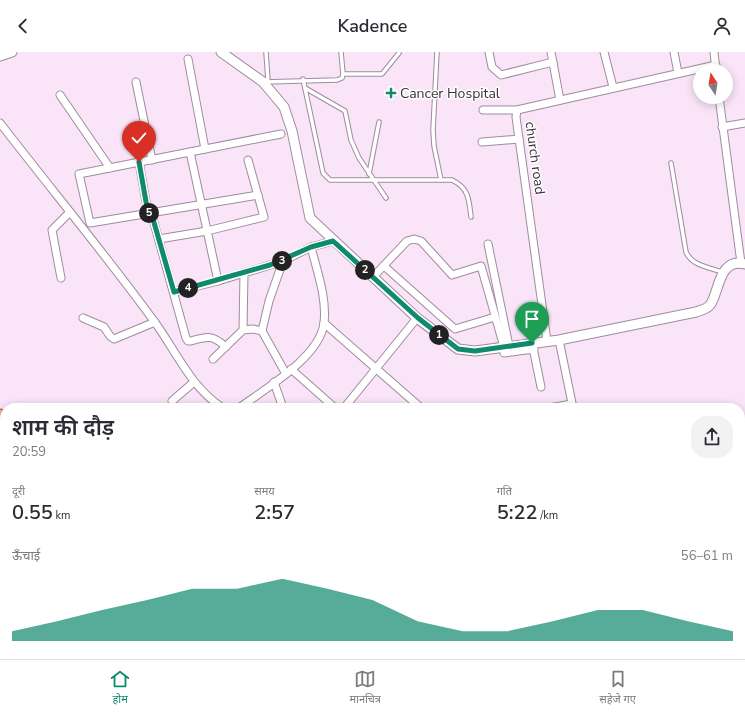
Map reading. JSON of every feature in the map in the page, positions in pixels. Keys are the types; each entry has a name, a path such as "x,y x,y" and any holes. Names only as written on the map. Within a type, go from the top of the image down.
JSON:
{"street":[{"path":"0,56 12,52"},
{"path":"221,52 266,82 289,118 310,218 333,241 418,318 458,349 475,351 533,346 547,341 559,340 705,309 713,299 717,283 723,272 729,267 743,261 720,104"},
{"path":"489,52 492,67 501,75 553,62"},
{"path":"551,52 560,100"},
{"path":"604,52 613,87"},
{"path":"674,52 678,73"},
{"path":"714,52 716,64"},
{"path":"188,59 206,149"},
{"name":"church road","path":"547,341 516,117 517,110 613,87 693,71"},
{"path":"136,82 152,160"},
{"path":"60,95 110,168"},
{"path":"483,110 517,110"},
{"path":"0,123 155,322 194,382 215,403"},
{"path":"722,127 745,123"},
{"path":"258,195 90,223 79,174 281,134"},
{"path":"482,142 519,139"},
{"path":"190,152 218,280"},
{"path":"158,239 207,231 264,217 248,160"},
{"path":"139,162 150,213 188,341 210,336 218,340 226,347"},
{"path":"61,278 52,230 70,212"},
{"path":"373,277 407,241 414,239 421,241 452,275 481,266 495,317 506,348"},
{"path":"174,292 282,261 311,247 333,241"},
{"path":"488,244 506,348"},
{"path":"246,403 289,371 312,349 318,341 324,323 324,302 311,247"},
{"path":"262,331 269,301 282,261"},
{"path":"384,266 455,329 495,317"},
{"path":"243,330 244,273"},
{"path":"83,318 104,327 114,339 155,322"},
{"path":"348,403 418,318"},
{"path":"324,323 416,403"},
{"path":"213,359 243,330 253,329 262,331 289,371 329,403"},
{"path":"559,340 572,403"},
{"path":"533,346 542,387"},
{"path":"172,401 194,382"},
{"path":"274,382 281,403"}],"lane":[{"path":"266,52 266,82 303,79 337,80 342,78 343,74 341,52"},
{"path":"437,52 433,130 434,146 441,180"},
{"path":"343,74 382,74 399,53"},
{"path":"303,79 323,173 330,180 452,180 464,188 469,196 471,217"},
{"path":"305,88 345,111 351,140 359,158 386,198"},
{"path":"369,174 379,122"},
{"path":"671,163 688,258 694,263 723,272"}],"place":[{"name":"Cancer Hospital","path":"391,93"}],"route":[{"path":"139,162 148,213 151,212 174,292 270,265 311,247 333,241 418,318 458,349 475,351 532,343"}]}
